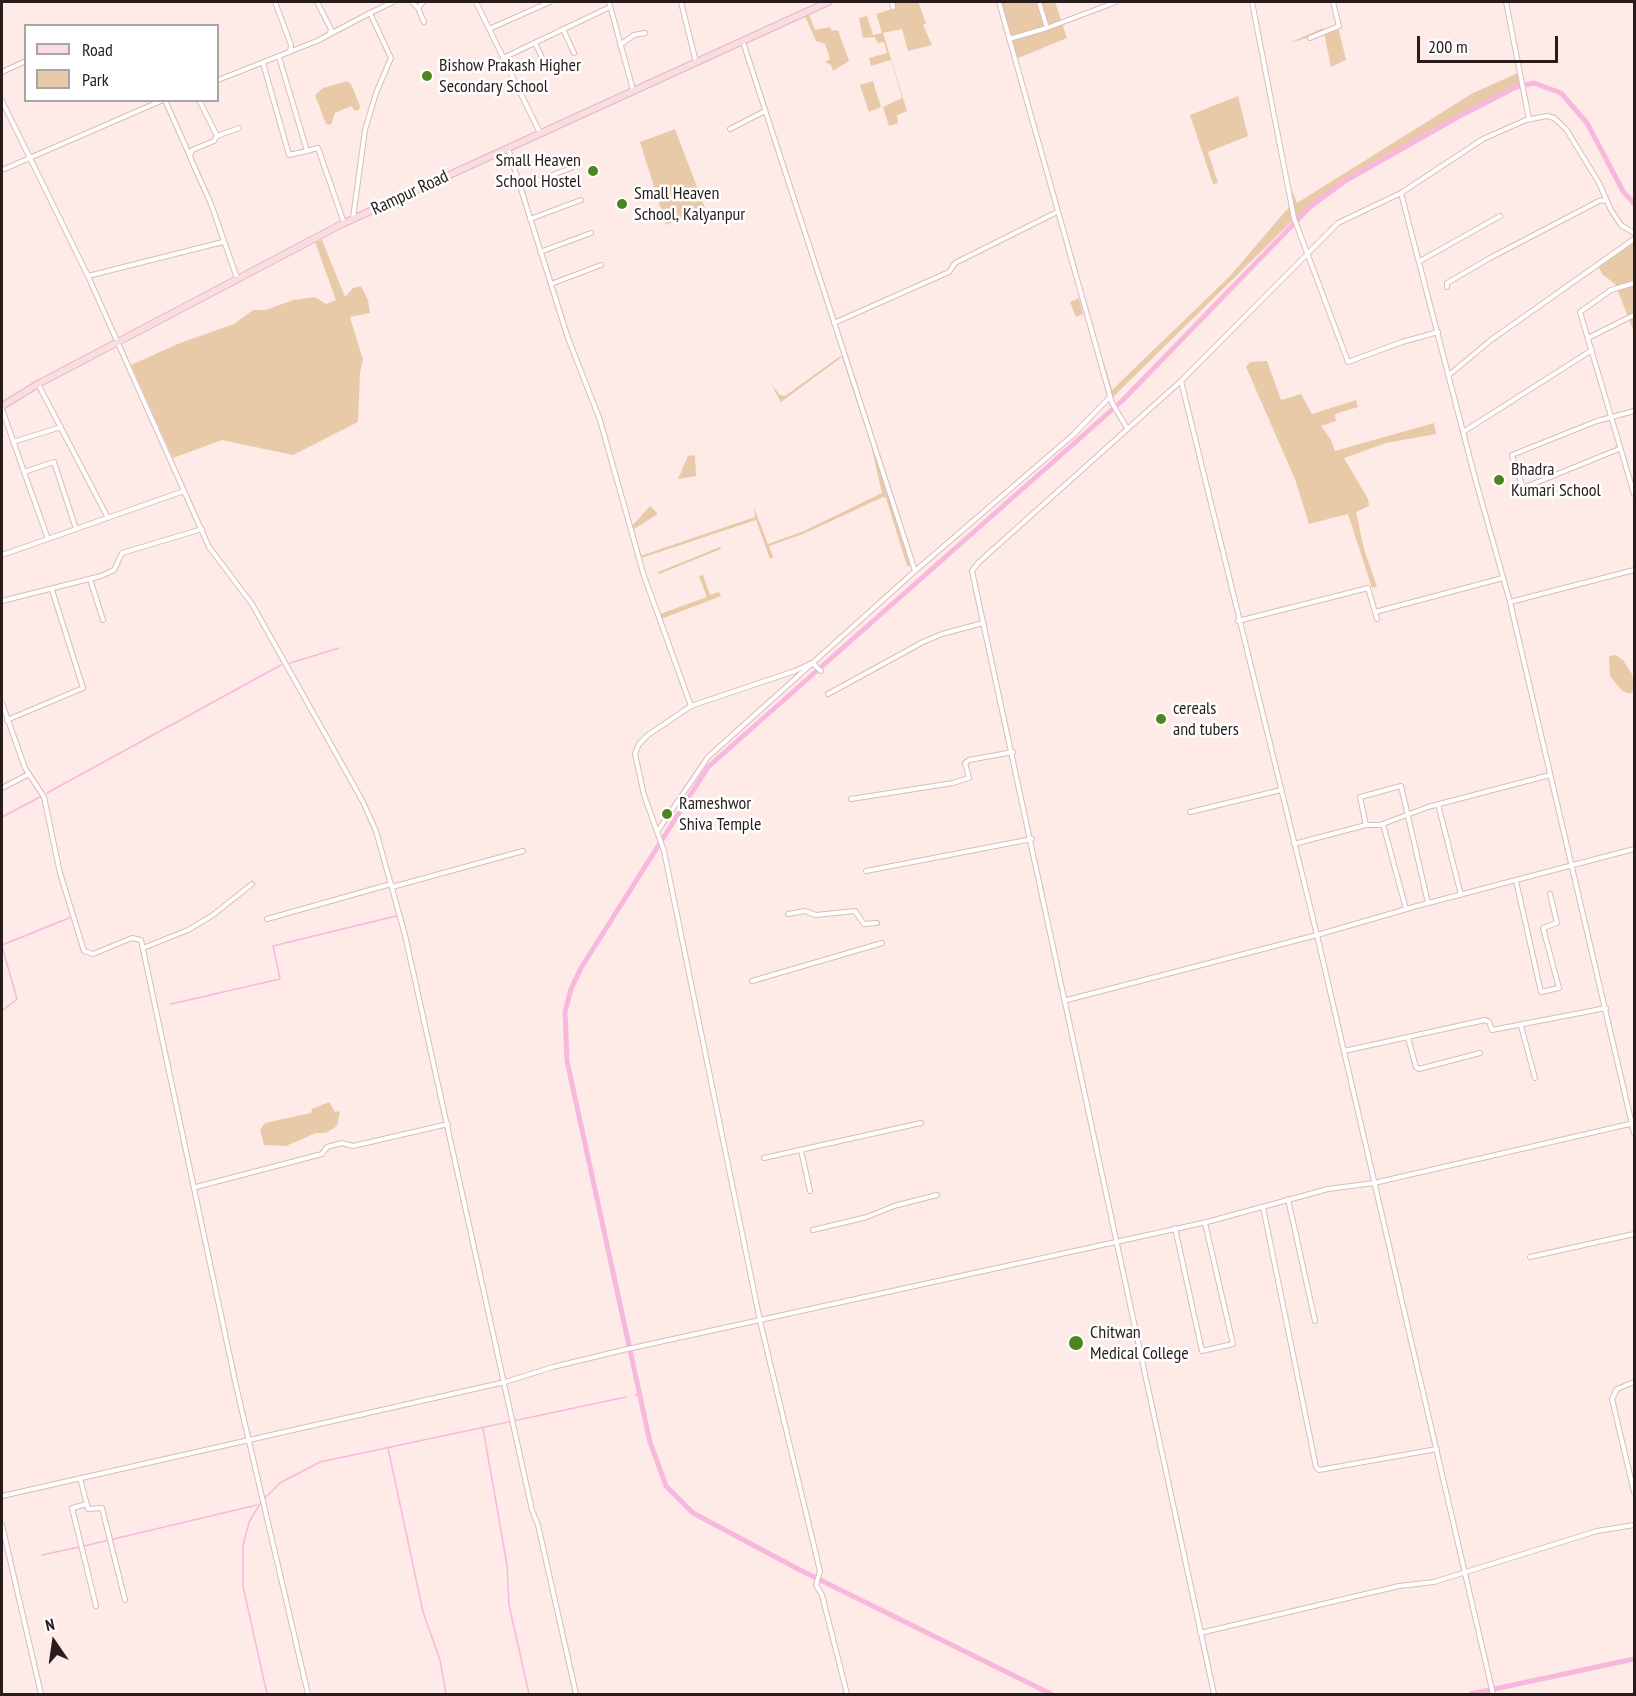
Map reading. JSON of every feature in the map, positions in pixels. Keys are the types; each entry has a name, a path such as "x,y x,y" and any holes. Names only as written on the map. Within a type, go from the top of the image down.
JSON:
{"main road":[{"name":"Rampur Road","path":"2,407 38,384 344,223 742,42 817,4 828,2"}],"street":[{"path":"275,2 291,45 290,53"},
{"path":"316,2 331,29 329,35"},
{"path":"219,80 290,53 393,2"},
{"path":"412,2 418,8 424,22"},
{"path":"418,8 423,2"},
{"path":"476,2 540,134"},
{"path":"489,30 550,2"},
{"path":"609,2 633,90"},
{"path":"681,2 696,63"},
{"path":"999,2 1112,403 1127,428"},
{"path":"1039,2 1047,28"},
{"path":"1009,39 1047,28 1116,2"},
{"path":"1252,2 1294,218 1299,227 1305,253 1348,362 1402,342 1438,332"},
{"path":"1310,38 1339,26 1333,2"},
{"path":"1506,2 1529,119"},
{"path":"503,58 610,7"},
{"path":"353,219 365,130 376,93 391,58 370,13"},
{"path":"328,24 341,27"},
{"path":"563,29 574,53"},
{"path":"619,45 634,35 645,33"},
{"path":"742,42 915,571"},
{"path":"535,43 546,66"},
{"path":"279,57 307,151"},
{"path":"2,72 24,62"},
{"path":"263,63 289,155 318,148 344,223"},
{"path":"2,101 88,276 209,547 252,604 362,800 376,831 392,885 448,1124 532,1510 538,1525 576,1695"},
{"path":"2,170 159,102"},
{"path":"165,102 189,155 237,278"},
{"path":"200,102 217,136"},
{"path":"730,129 765,111"},
{"path":"1214,1695 1032,839 972,571 978,562 1181,381 1305,253 1338,223 1401,193 1483,139 1539,116 1554,118 1566,129 1621,225 1635,233"},
{"path":"189,155 192,150 214,141 217,136 239,128"},
{"path":"508,148 540,252 600,420 644,576 691,706"},
{"path":"520,187 571,168"},
{"path":"1401,193 1510,602 1635,1133"},
{"path":"530,219 581,200"},
{"path":"1447,287 1448,283 1490,258 1599,201 1606,200"},
{"path":"834,323 949,272 955,263 1057,212"},
{"path":"1420,261 1500,216"},
{"path":"540,252 591,233"},
{"path":"1449,375 1491,340 1635,239"},
{"path":"88,276 223,242"},
{"path":"551,284 602,265"},
{"path":"1635,283 1611,290 1580,312 1619,448 1635,494"},
{"path":"1588,338 1635,315"},
{"path":"1463,432 1592,350"},
{"path":"1181,381 1238,621 1317,935 1493,1695"},
{"path":"38,384 108,518"},
{"path":"657,833 708,757 915,571 1073,435 1108,402 1110,396"},
{"path":"2,407 48,539"},
{"path":"1619,448 1523,488 1512,455 1610,418 1635,411"},
{"path":"13,442 61,427"},
{"path":"24,472 54,462 76,529"},
{"path":"2,555 184,491"},
{"path":"2,601 90,579 114,570 119,556 130,550 201,529"},
{"path":"1510,602 1635,570"},
{"path":"1375,612 1503,578"},
{"path":"90,579 103,620"},
{"path":"1238,621 1368,588 1377,620"},
{"path":"7,720 83,688 51,590"},
{"path":"828,694 923,642 983,623"},
{"path":"813,664 691,706 648,735 637,749 636,760 644,795 664,851 760,1321 820,1575 817,1583 847,1695"},
{"path":"813,664 820,671"},
{"path":"2,703 29,774 45,797 60,873 84,951 93,954 132,938 141,940 196,1187 220,1311 308,1695"},
{"path":"851,800 953,783 969,778 965,763 969,760 1013,752"},
{"path":"2,788 29,774"},
{"path":"1294,844 1366,825 1383,824 1438,804 1551,775"},
{"path":"1366,825 1360,797 1401,786 1428,903"},
{"path":"1190,812 1281,790"},
{"path":"1438,804 1461,895"},
{"path":"1383,824 1406,909"},
{"path":"866,872 1032,839"},
{"path":"1066,1000 1635,849"},
{"path":"267,920 523,851"},
{"path":"1516,881 1541,992 1559,988 1543,928 1557,923 1550,894"},
{"path":"143,948 188,930 213,915 252,884"},
{"path":"788,914 805,911 816,915 855,911 864,924 877,923"},
{"path":"752,981 882,943"},
{"path":"1344,1051 1485,1020 1489,1022 1492,1030 1606,1008"},
{"path":"1521,1026 1535,1078"},
{"path":"1408,1038 1416,1068 1419,1069 1480,1053"},
{"path":"764,1158 921,1122"},
{"path":"2,1496 506,1383 553,1367 623,1350 1118,1240 1205,1223 1328,1189 1374,1183 1633,1123"},
{"path":"196,1187 322,1154 327,1147 342,1143 354,1146 448,1124"},
{"path":"801,1150 810,1191"},
{"path":"813,1230 867,1217 894,1206 937,1195"},
{"path":"1288,1199 1315,1321"},
{"path":"1263,1208 1316,1467 1319,1470 1437,1449"},
{"path":"1175,1228 1202,1352 1233,1344 1205,1223"},
{"path":"1530,1257 1635,1234"},
{"path":"1635,1382 1617,1389 1612,1399 1635,1492"},
{"path":"80,1478 88,1509 102,1508 125,1600"},
{"path":"87,1504 72,1508 96,1606"},
{"path":"2,1525 41,1695"},
{"path":"1200,1633 1399,1586 1434,1582 1597,1531 1635,1525"}],"green space":[{"path":"895,2 918,2 926,23 923,25 932,45 908,51 902,29 883,33 907,111 897,115 898,123 889,126 883,107 902,98 891,60 871,66 869,58 887,53 884,42 878,43 874,37 863,38 859,18 867,16 873,35 882,33 876,14 895,8"},
{"path":"1001,2 1055,2 1067,38 1016,59"},
{"path":"809,14 815,30 830,27 832,31 838,30 849,61 833,71 831,65 825,62 830,59 825,44 816,41 805,16"},
{"path":"1323,28 1324,32 1339,30 1346,60 1331,67 1324,33 1289,43"},
{"path":"1518,73 1520,83 1457,115 1344,179 1296,218 1292,190 1297,203 1473,93"},
{"path":"347,81 351,84 360,106 359,110 355,111 351,106 335,113 331,125 326,124 315,95 323,88"},
{"path":"873,81 881,107 869,112 860,85"},
{"path":"1238,96 1248,136 1208,152 1218,183 1213,184 1190,115"},
{"path":"675,129 705,208 666,225 640,142"},
{"path":"1289,207 1292,221 1112,398 1103,359 1112,390 1230,276"},
{"path":"322,240 345,297 353,288 361,286 368,300 370,313 350,317 363,360 360,372 358,422 293,455 222,440 173,458 131,365 180,343 234,324 253,310 266,310 293,300 315,297 326,304 336,300 315,242"},
{"path":"1634,243 1634,332 1615,284 1602,274 1597,264 1605,256"},
{"path":"1079,298 1083,314 1076,317 1070,302"},
{"path":"845,356 910,566 907,566 886,498 883,497 803,534 769,546 773,557 770,559 756,520 641,558 640,556 755,517 754,508 768,544 804,531 882,493 871,445 842,357 781,402 771,384 780,395 785,396 839,357"},
{"path":"1267,361 1281,400 1301,394 1312,414 1356,400 1358,407 1335,414 1336,421 1321,426 1331,440 1335,451 1434,423 1436,434 1386,443 1344,458 1368,499 1369,506 1356,512 1364,549 1377,587 1372,588 1348,514 1309,524 1295,479 1246,367 1250,362"},
{"path":"695,455 696,476 678,479 688,456"},
{"path":"650,506 658,514 634,529 633,525"},
{"path":"720,547 721,549 659,574 658,572"},
{"path":"703,575 710,595 719,592 721,596 661,619 660,614 707,597 699,576"},
{"path":"1616,655 1623,660 1632,674 1634,689 1630,694 1622,691 1610,676 1609,656"},
{"path":"329,1102 335,1112 340,1111 337,1126 326,1133 316,1133 286,1146 264,1145 260,1130 265,1123 311,1113 312,1109"}],"waterway":[{"path":"1051,1694 800,1570 693,1513 666,1486 650,1442 567,1061 565,1012 571,989 581,968 708,767 1123,400 1310,207 1345,181 1458,117 1516,87 1534,83 1561,93 1587,123 1623,191 1634,204"},
{"path":"290,663 339,648"},
{"path":"47,793 281,665"},
{"path":"2,817 40,797"},
{"path":"171,1004 280,979 273,946 396,916"},
{"path":"2,945 69,918"},
{"path":"2,946 17,999 2,1011"},
{"path":"635,1395 639,1394"},
{"path":"264,1499 280,1483 320,1462 626,1397"},
{"path":"483,1428 507,1565 509,1605 529,1694"},
{"path":"388,1448 423,1612 440,1660 446,1694"},
{"path":"261,1502 249,1522 243,1546 243,1586 267,1694"},
{"path":"84,1546 257,1505"},
{"path":"42,1555 79,1547"},
{"path":"1471,1694 1634,1659"}],"place":[{"name":"Bishow Prakash Higher Secondary School","path":"427,76"},
{"name":"Small Heaven School Hostel","path":"593,171"},
{"name":"Small Heaven School, Kalyanpur","path":"622,204"},
{"name":"Bhadra Kumari School","path":"1499,480"},
{"name":"cereals and tubers","path":"1161,719"},
{"name":"Rameshwor Shiva Temple","path":"667,814"},
{"name":"Chitwan Medical College","path":"1076,1343"}]}
